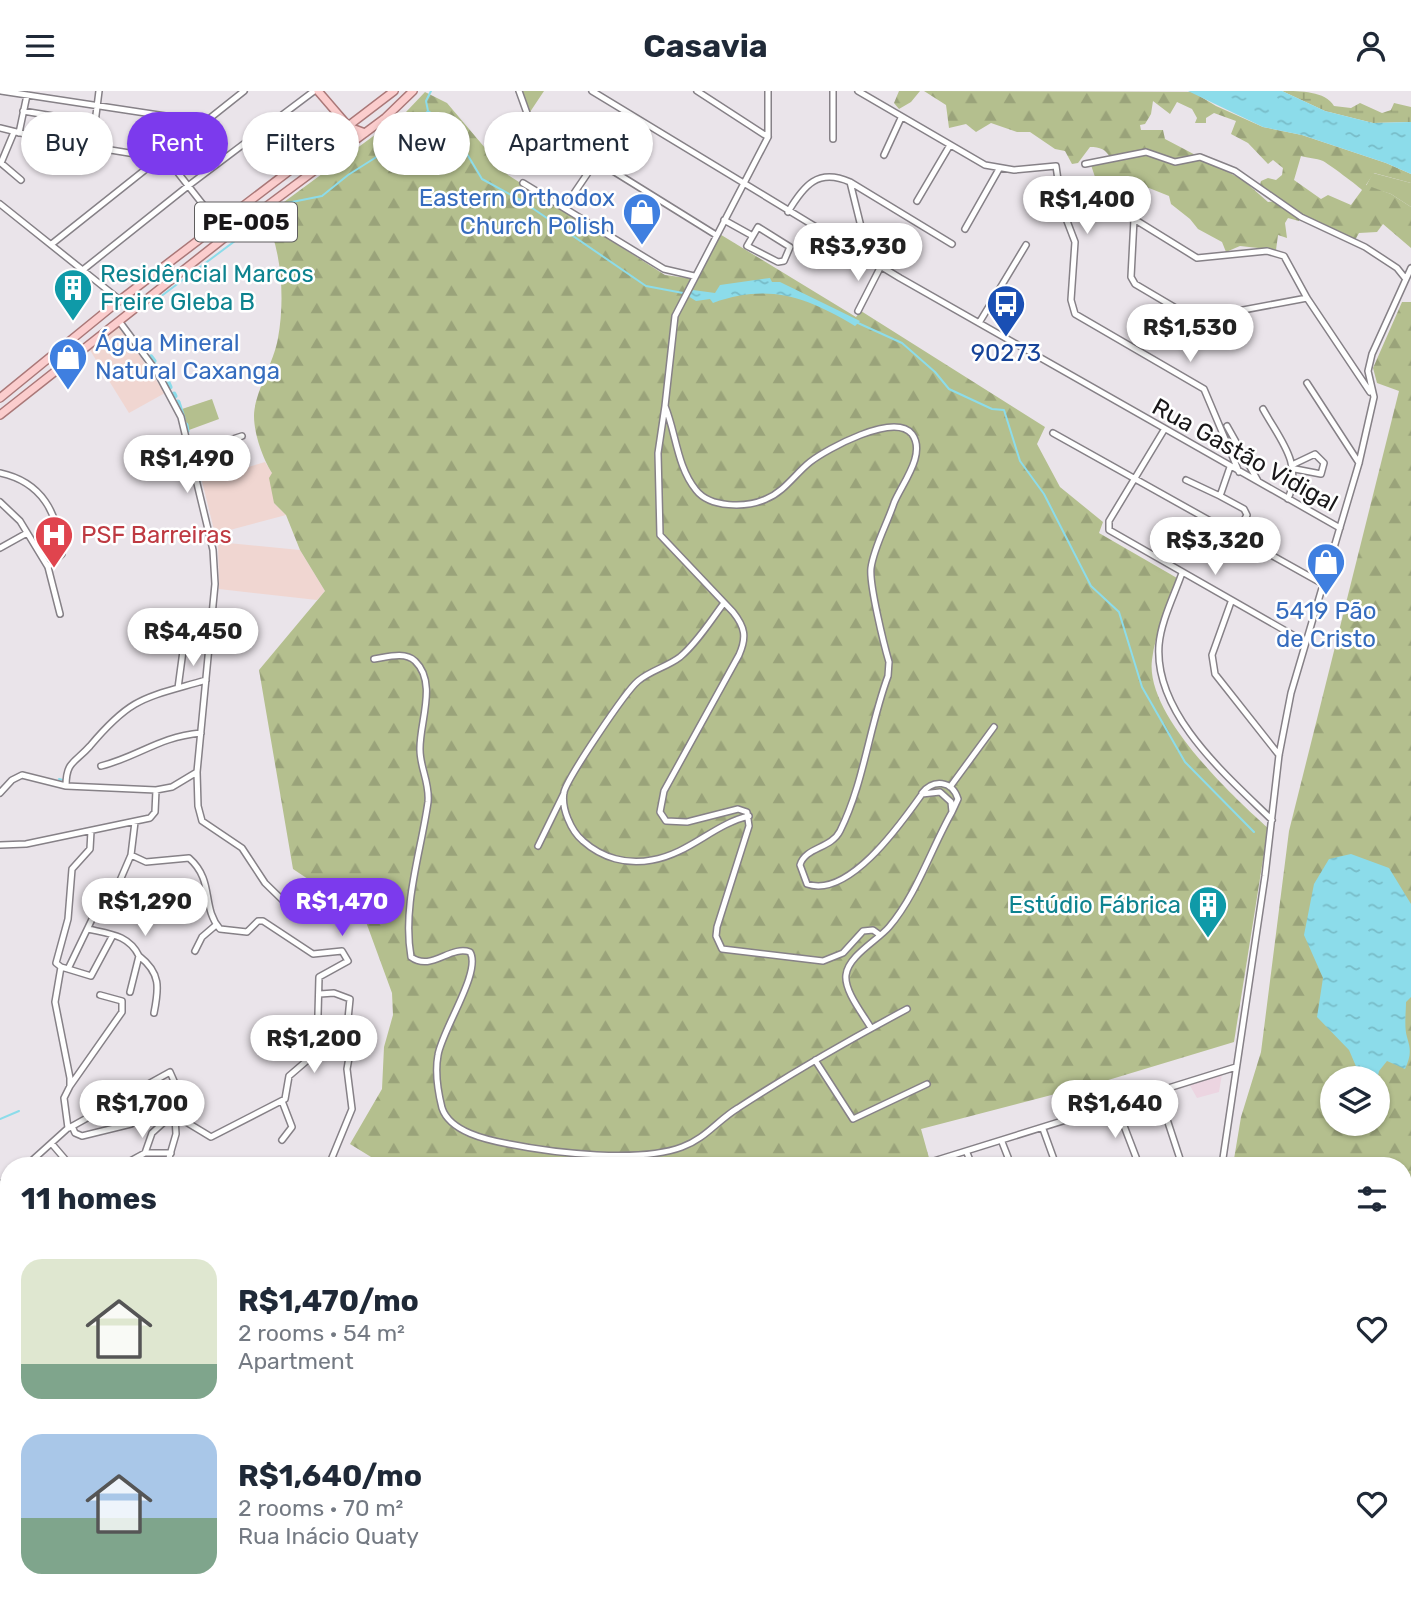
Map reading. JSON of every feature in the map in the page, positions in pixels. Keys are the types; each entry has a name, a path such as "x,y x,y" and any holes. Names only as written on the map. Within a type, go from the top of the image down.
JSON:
{"main road":[{"path":"316,91 335,112"},
{"name":"PE-005","path":"359,119 394,91"},
{"name":"PE-005","path":"0,415 365,133 412,91"},
{"path":"359,131 365,133"},
{"name":"PE-005","path":"0,398 120,300 285,175"}],"street":[{"path":"1,91 138,112"},
{"path":"96,112 99,91"},
{"path":"218,112 244,91"},
{"path":"84,269 188,185 316,91"},
{"path":"519,91 527,112"},
{"name":"Rua Gastão Vidigal","path":"592,91 625,112"},
{"path":"697,91 768,137"},
{"path":"768,91 768,137 675,316 658,453 660,535 744,628 743,646 664,791 660,812 671,823 738,809 745,810 749,815 717,927 718,944 722,949 823,961 843,953 863,931 873,930 880,935"},
{"path":"833,91 833,139"},
{"path":"858,91 985,165 999,169 1056,166 1059,197 1075,242 1071,300 1074,314 1204,389 1239,472"},
{"path":"21,180 1,163 16,133 26,95"},
{"path":"23,111 29,112"},
{"path":"884,155 901,118"},
{"path":"0,128 21,134"},
{"name":"Rua Gastão Vidigal","path":"653,130 788,212 1340,529"},
{"path":"917,201 950,145"},
{"path":"1085,164 1146,152 1175,162 1200,157 1235,171 1301,217 1365,247 1397,268 1405,278"},
{"path":"965,229 999,169"},
{"path":"53,243 138,175"},
{"path":"179,175 219,225"},
{"path":"564,208 586,175"},
{"path":"619,175 716,235"},
{"path":"788,212 805,187 814,179 829,176 850,182 952,244"},
{"path":"850,182 869,259"},
{"path":"523,183 664,269 692,279"},
{"path":"0,204 53,243 120,300"},
{"path":"1307,298 1211,316 1180,310 1135,283 1130,277 1134,219 1197,258 1267,251 1284,257 1307,298 1374,397"},
{"path":"724,220 751,235"},
{"path":"758,227 789,246 790,251 784,261 778,262 748,246 751,235 758,227"},
{"path":"979,323 1026,245"},
{"path":"858,311 881,266"},
{"path":"1223,1157 1258,926 1279,755 1291,693 1359,463 1374,397 1369,376 1370,363 1411,268"},
{"path":"119,321 167,387 181,417 215,561 197,772 198,806 202,821 242,848 265,883 302,919"},
{"path":"1307,383 1359,463"},
{"path":"665,405 681,460 692,485 707,500 719,503 765,500 829,450 862,434 890,427 903,428 912,434 916,445 915,459 897,496 870,571 889,671 859,778 840,830 831,843 802,858 803,879 812,886 825,884 870,859 891,837 931,784 941,782 950,787 958,799 899,913 851,964 846,977 871,1028"},
{"path":"1263,409 1294,467 1295,479 1288,499"},
{"path":"1227,426 1259,484"},
{"path":"1164,430 1133,479 1108,527 1112,532 1231,602 1305,642"},
{"path":"1053,433 1322,584"},
{"path":"190,453 243,436"},
{"path":"1315,454 1324,463 1321,474 1294,467 1315,454"},
{"path":"1220,496 1230,467"},
{"path":"0,473 31,484 54,519 62,554 48,567"},
{"path":"1186,480 1220,496 1247,513 1235,536"},
{"path":"0,502 27,533 48,567 60,614"},
{"path":"0,548 27,533"},
{"path":"1182,573 1160,642 1159,666 1163,687 1183,723 1272,820"},
{"path":"1231,602 1212,655 1215,674 1279,755"},
{"path":"538,846 578,768 635,683 680,657 724,603"},
{"path":"178,688 183,651 209,649"},
{"path":"374,659 406,656 415,661 424,673 424,719 419,748 428,781 428,801 417,851 409,939 411,957 417,962 427,962 464,950 470,953 474,960 471,977 445,1028 438,1056 443,1108 455,1125 482,1137 524,1147 626,1157 664,1152 695,1141 735,1109 815,1060 907,1009"},
{"path":"66,786 68,766 125,708 137,700 206,680"},
{"path":"950,787 994,727"},
{"path":"101,766 125,759 164,739 201,733"},
{"path":"0,793 12,780 22,775 66,786 156,790 172,787 197,772"},
{"path":"0,845 26,844 150,818 155,812 156,790"},
{"path":"922,794 940,792 951,803 952,812"},
{"path":"564,793 569,822 576,835 603,855 620,860 647,861 665,857 699,841 730,821 749,815"},
{"path":"68,969 94,913 112,899 131,855 135,822"},
{"path":"70,1086 55,1002 68,919 71,873 76,863 90,849 94,831"},
{"path":"131,855 146,862 189,858 208,887 209,906 216,925 227,931 247,932 258,921 263,921 313,954 342,951 348,961 319,977 317,1052"},
{"path":"195,951 202,937 216,925"},
{"path":"88,929 128,939 139,956 152,966 159,981 154,1013"},
{"path":"59,965 89,977 113,935"},
{"path":"130,992 139,956"},
{"path":"320,994 334,993 351,999 348,1019 333,1053"},
{"path":"100,995 122,1000 122,1012 64,1098 70,1127 82,1136 131,1124"},
{"path":"173,1114 211,1137 282,1101 288,1089 289,1076 317,1052 350,1052 347,1069 353,1100 348,1121 332,1157"},
{"path":"815,1060 853,1119 927,1084"},
{"path":"952,1157 1236,1067"},
{"path":"37,1157 70,1127 170,1072 178,1090 173,1114 176,1129 170,1157"},
{"path":"1158,1092 1179,1157"},
{"path":"282,1101 292,1127 282,1140"},
{"path":"1116,1105 1136,1157"},
{"path":"145,1153 152,1133 173,1114"},
{"path":"1044,1129 1053,1157"},
{"path":"1002,1142 1008,1157"},
{"path":"52,1144 63,1157"},
{"path":"138,1157 145,1153 171,1153"},
{"path":"967,1153 969,1157"}],"shaded area":[{"path":"118,324 165,393 129,413 88,347"},
{"path":"265,462 272,473 274,503 286,515 215,534 202,481"},
{"path":"218,542 300,550 325,591 317,600 219,589"},
{"path":"1222,1074 1219,1092 1197,1098 1188,1082"}],"green space":[{"path":"522,91 544,91 530,112"},
{"path":"899,91 920,91 911,102 899,109 894,103"},
{"path":"924,91 1193,92 1216,106 1263,127 1302,135 1411,174 1411,183 1374,173 1366,185 1391,194 1411,207 1411,248 1383,224 1377,232 1359,233 1355,240 1303,215 1260,185 1261,181 1268,178 1276,180 1282,175 1283,168 1273,160 1268,164 1248,143 1231,134 1236,121 1214,113 1206,118 1206,123 1195,123 1197,118 1192,109 1177,102 1170,114 1153,101 1151,114 1145,124 1140,125 1141,130 1163,130 1165,139 1243,180 1268,202 1275,201 1299,217 1299,221 1288,218 1285,223 1287,238 1278,235 1276,250 1240,246 1226,252 1222,242 1198,229 1171,204 1169,196 1119,176 1122,197 1114,193 1105,180 1095,177 1091,165 1111,159 1102,149 1090,147 1078,163 1072,164 1065,151 1055,149 1030,132 1017,132 991,123 976,132 966,124 949,128 946,105","holes":["1301,156 1323,161 1362,190 1351,205 1328,195 1321,199 1294,180"]},
{"path":"1282,91 1319,95 1334,106 1351,108 1360,103 1382,113 1391,110 1394,103 1411,107 1411,122 1373,123 1325,111"},
{"path":"425,92 447,103 455,112 406,112"},
{"path":"470,130 484,147 484,175 508,175 665,275 695,279 718,233 856,317 861,311 1045,427 1037,444 1060,487 1103,522 1099,533 1177,578 1154,650 1153,681 1162,704 1194,752 1213,775 1268,828 1234,1042 1105,1081 921,1129 929,1157 371,1157 350,1144 382,1089 384,1047 393,1015 392,993 366,922 347,905 293,869 259,670 325,591 300,550 286,515 274,503 269,478 272,473 262,454 254,416 276,348 281,308 278,260 265,216 321,175 359,175 359,147 373,136 373,175 470,175"},
{"path":"1373,173 1411,183 1411,207 1391,194 1366,186"},
{"path":"1402,302 1411,302 1411,1157 1234,1157 1241,1117 1261,1052 1289,831 1399,391 1377,383 1373,368"},
{"path":"212,399 219,419 189,430 182,409"}],"water":[{"path":"1188,91 1282,91 1325,111 1373,123 1411,122 1411,174 1302,135 1263,127"},
{"path":"770,278 772,282 780,282 860,321 855,326 820,307 787,296 752,294 713,303 710,299 696,301 688,296 693,290 715,293 720,285"},
{"path":"1351,854 1389,868 1411,904 1411,997 1406,1002 1405,1019 1410,1049 1405,1069 1387,1061 1383,1066 1356,1066 1349,1050 1317,1017 1323,978 1304,935 1314,884 1329,859"}],"waterway":[{"path":"431,91 426,101 428,111 449,124 482,179 522,201 646,286 683,293"},
{"path":"266,217 282,204 322,196 348,175 397,144 428,111"},
{"path":"160,297 259,223"},
{"path":"858,323 902,343 935,372 949,389 992,409 1004,410 1020,461 1044,494 1091,586 1119,612 1142,687 1185,762 1254,832"},
{"path":"142,345 145,348"},
{"path":"151,357 154,361"},
{"path":"166,378 170,387"},
{"path":"178,402 183,418"},
{"path":"186,425 187,431"},
{"path":"194,455 196,465"},
{"path":"199,475 200,479"},
{"path":"59,779 63,780"},
{"path":"0,1119 19,1111"}],"place":[{"name":"Eastern Orthodox Church Polish","path":"642,246"},
{"name":"Residêncial Marcos Freire Gleba B","path":"73,322"},
{"name":"90273","path":"1006,338"},
{"name":"Água Mineral Natural Caxanga","path":"68,391"},
{"name":"PSF Barreiras","path":"54,569"},
{"name":"5419 Pão de Cristo","path":"1326,596"},
{"name":"Estúdio Fábrica","path":"1208,939"}]}
